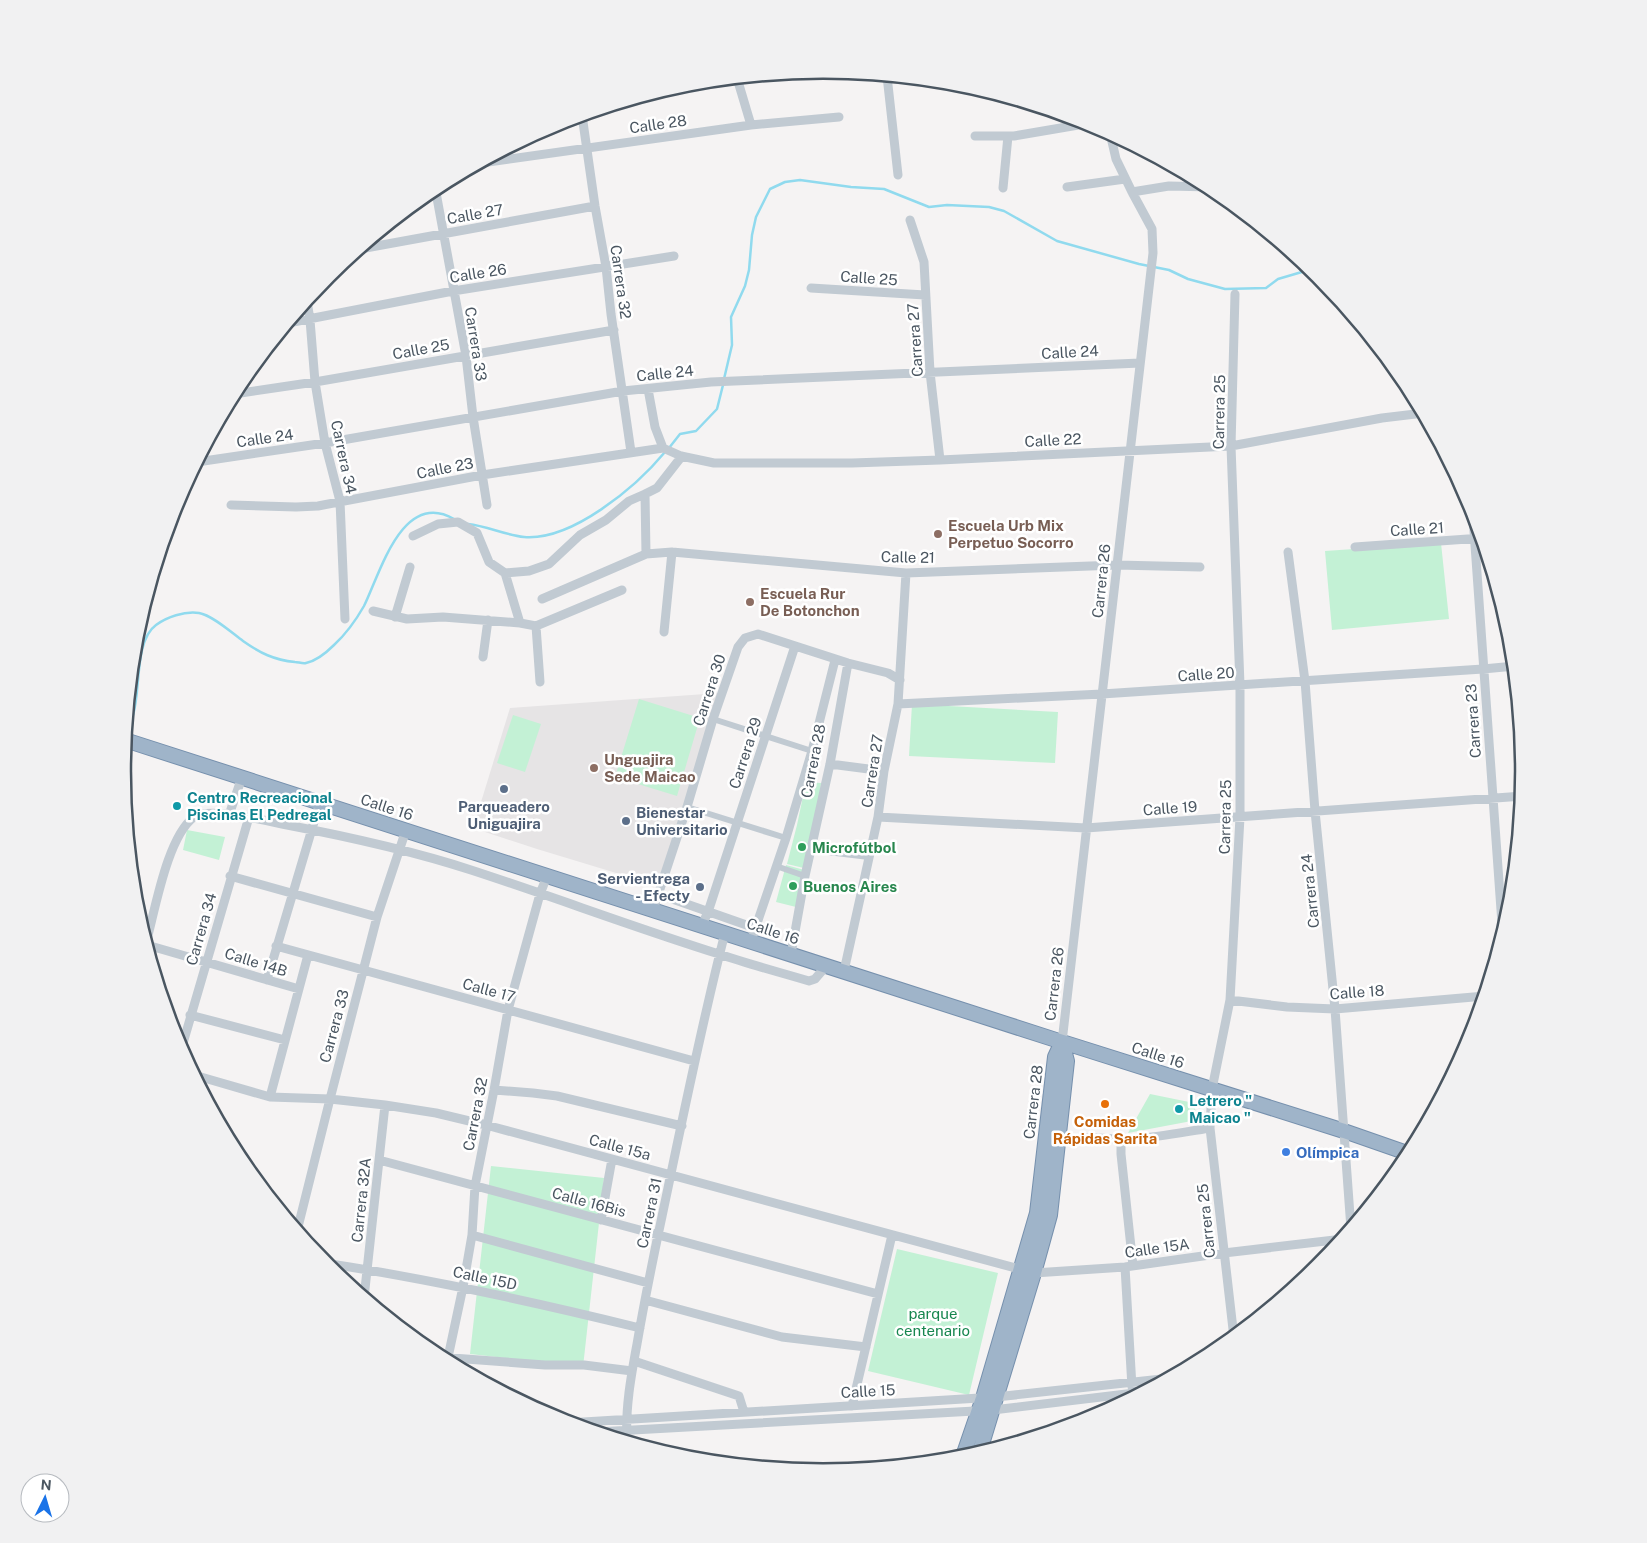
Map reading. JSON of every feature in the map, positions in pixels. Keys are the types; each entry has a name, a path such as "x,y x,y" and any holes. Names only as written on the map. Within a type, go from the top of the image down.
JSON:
{"highway":[{"name":"Calle 16","path":"132,742 653,910 705,919 725,933 753,934 791,954 1403,1151"},
{"name":"Carrera 28","path":"980,1446 988,1404 1028,1272 1050,1215 1067,1061 1062,1042"},
{"name":"Carrera 28","path":"1028,1272 1037,1213 1055,1058 1062,1042"},
{"name":"Carrera 28","path":"967,1449 988,1404"}],"street":[{"path":"888,82 898,175"},
{"path":"739,84 751,125"},
{"name":"Calle 28","path":"498,161 751,125 839,117"},
{"name":"Carrera 32","path":"583,122 606,267 631,452"},
{"path":"976,136 1008,136 1074,126"},
{"path":"1003,188 1008,136"},
{"name":"Carrera 26","path":"1062,1042 1153,253 1152,229 1125,179 1116,159 1112,142"},
{"path":"1067,187 1125,179"},
{"path":"1132,192 1169,186 1194,187"},
{"name":"Carrera 33","path":"437,197 466,356 472,416 488,505"},
{"name":"Calle 27","path":"372,247 595,206"},
{"name":"Carrera 27","path":"910,220 924,262 930,372 940,460"},
{"name":"Calle 26","path":"297,322 453,291 674,256"},
{"name":"Calle 25","path":"811,288 925,296"},
{"name":"Carrera 25","path":"1233,1330 1210,1128 1212,1090 1230,1000 1240,817 1240,685 1232,446 1235,294"},
{"name":"Carrera 34","path":"308,309 315,382 326,443 340,501 345,619"},
{"name":"Calle 25","path":"244,393 614,330"},
{"name":"Calle 24","path":"204,461 326,443 472,416 622,392 711,382 1140,363"},
{"path":"648,389 655,427 663,448"},
{"name":"Calle 22","path":"663,448 682,456 714,463 852,463 940,460 1232,446 1382,418 1417,415"},
{"name":"Calle 23","path":"231,505 318,506 482,475 663,448"},
{"path":"505,573 529,571 549,564 580,535 606,520 629,502 657,488 682,456"},
{"path":"645,494 646,554"},
{"path":"413,536 438,524 458,522 477,533 489,562 505,573 520,623"},
{"name":"Calle 21","path":"1355,547 1476,539"},
{"name":"Carrera 23","path":"1478,547 1484,669 1501,917"},
{"path":"664,632 672,552"},
{"name":"Calle 21","path":"542,599 646,554 672,552 906,573 1116,565 1200,567"},
{"name":"Carrera 24","path":"1288,552 1305,681 1315,811 1335,1009 1350,1220"},
{"path":"395,616 410,567"},
{"name":"Carrera 27","path":"844,971 878,817 884,771 898,704 906,573"},
{"path":"373,611 407,619 442,617 536,626 622,590"},
{"path":"483,657 488,620"},
{"path":"536,626 540,682"},
{"name":"Carrera 30","path":"653,910 687,807 713,719 738,647 745,638 758,634 795,646"},
{"path":"795,646 835,660 888,673 900,680"},
{"name":"Carrera 29","path":"705,919 795,646"},
{"name":"Carrera 28","path":"753,934 786,838 812,751 835,660"},
{"name":"Carrera 28","path":"791,954 805,876 830,764 848,663"},
{"name":"Calle 20","path":"898,704 1102,694 1508,667"},
{"path":"713,719 812,751"},
{"path":"830,764 884,771"},
{"path":"229,815 242,777"},
{"name":"Calle 19","path":"878,817 1086,828 1515,797"},
{"path":"267,980 310,829 320,802"},
{"path":"687,807 786,838"},
{"path":"149,931 169,855 183,829 195,816 213,814 249,817 399,850 470,870 719,955 809,981 815,979 827,965"},
{"name":"Carrera 34","path":"184,1039 230,876 249,817"},
{"name":"Carrera 33","path":"300,1224 377,917 406,830"},
{"path":"811,850 869,857"},
{"path":"776,866 805,876"},
{"path":"230,876 377,917"},
{"name":"Carrera 32","path":"447,1353 463,1287 472,1235 476,1186 508,1010 540,894 547,876"},
{"name":"Calle 16","path":"658,894 705,919 753,934"},
{"name":"Carrera 31","path":"627,1436 627,1420 632,1371 648,1283 694,1061 725,933"},
{"name":"Calle 14B","path":"153,946 299,989"},
{"name":"Calle 17","path":"276,946 694,1061"},
{"path":"270,1097 308,955"},
{"name":"Calle 18","path":"1230,1000 1287,1007 1335,1009 1478,997"},
{"path":"190,1015 285,1040"},
{"name":"Calle 15a","path":"201,1076 270,1097 330,1099 436,1113 1028,1272"},
{"path":"494,1090 533,1092 557,1096 682,1126"},
{"name":"Carrera 32A","path":"365,1290 385,1105"},
{"path":"1058,1145 1066,1140 1079,1138 1121,1140 1210,1128"},
{"path":"1121,1140 1129,1266 1133,1392"},
{"path":"601,1220 612,1159"},
{"name":"Calle 16Bis","path":"379,1160 878,1294"},
{"path":"472,1235 648,1283"},
{"path":"852,1406 892,1235"},
{"name":"Calle 15A","path":"1028,1272 1129,1266 1333,1240"},
{"name":"Calle 15D","path":"339,1265 463,1287 552,1306 640,1328"},
{"path":"645,1300 782,1337 866,1347"},
{"path":"459,1360 545,1365 584,1365 632,1371"},
{"path":"634,1361 739,1396 744,1412"},
{"name":"Calle 15","path":"587,1422 852,1406 988,1404 1154,1380"},
{"name":"Calle 15","path":"615,1431 988,1404 1122,1397"}],"shaded area":[{"name":"Unguajira Sede Maicao","path":"719,693 659,886 473,828 510,708"}],"green space":[{"path":"1441,543 1449,619 1332,630 1325,551"},
{"path":"639,699 700,718 677,796 615,777"},
{"path":"912,704 1058,712 1055,763 909,756"},
{"path":"513,715 541,724 525,772 497,763"},
{"path":"806,782 821,783 816,830 808,869 787,864"},
{"path":"187,830 225,837 219,860 183,850"},
{"name":"Buenos Aires","path":"786,865 808,871 800,908 776,902"},
{"path":"1150,1094 1194,1103 1197,1120 1128,1133"},
{"path":"491,1166 604,1178 583,1367 470,1354"},
{"name":"parque centenario","path":"897,1249 998,1273 969,1395 868,1371"}],"waterway":[{"path":"724,379 732,345 731,317 745,286 756,217 770,189 785,182 800,180 851,187 884,189 929,207 947,205 989,207 1004,211 1057,241 1139,264 1169,270 1188,279 1225,289 1266,288 1278,279 1302,272"},
{"path":"669,448 680,434 696,431 717,409 723,385"},
{"path":"468,524 524,537 543,536 562,530 602,509 637,481 665,452"},
{"path":"142,652 149,632 160,622 182,614 199,613 216,621 261,652 280,660 310,662 331,648 354,622 364,606 386,556 407,525 420,515 436,513 454,519"},
{"path":"134,712 139,671"}],"place":[{"name":"Escuela Urb Mix Perpetuo Socorro","path":"938,534"},
{"name":"Escuela Rur De Botonchon","path":"750,602"},
{"name":"Unguajira Sede Maicao","path":"594,768"},
{"name":"Parqueadero Uniguajira","path":"504,789"},
{"name":"Centro Recreacional Piscinas El Pedregal","path":"177,806"},
{"name":"Bienestar Universitario","path":"626,821"},
{"name":"Microfútbol","path":"802,847"},
{"name":"Buenos Aires","path":"793,886"},
{"name":"Servientrega - Efecty","path":"700,887"},
{"name":"Comidas Rápidas Sarita","path":"1105,1104"},
{"name":"Letrero \" Maicao \"","path":"1179,1109"},
{"name":"Olímpica","path":"1286,1152"}]}
